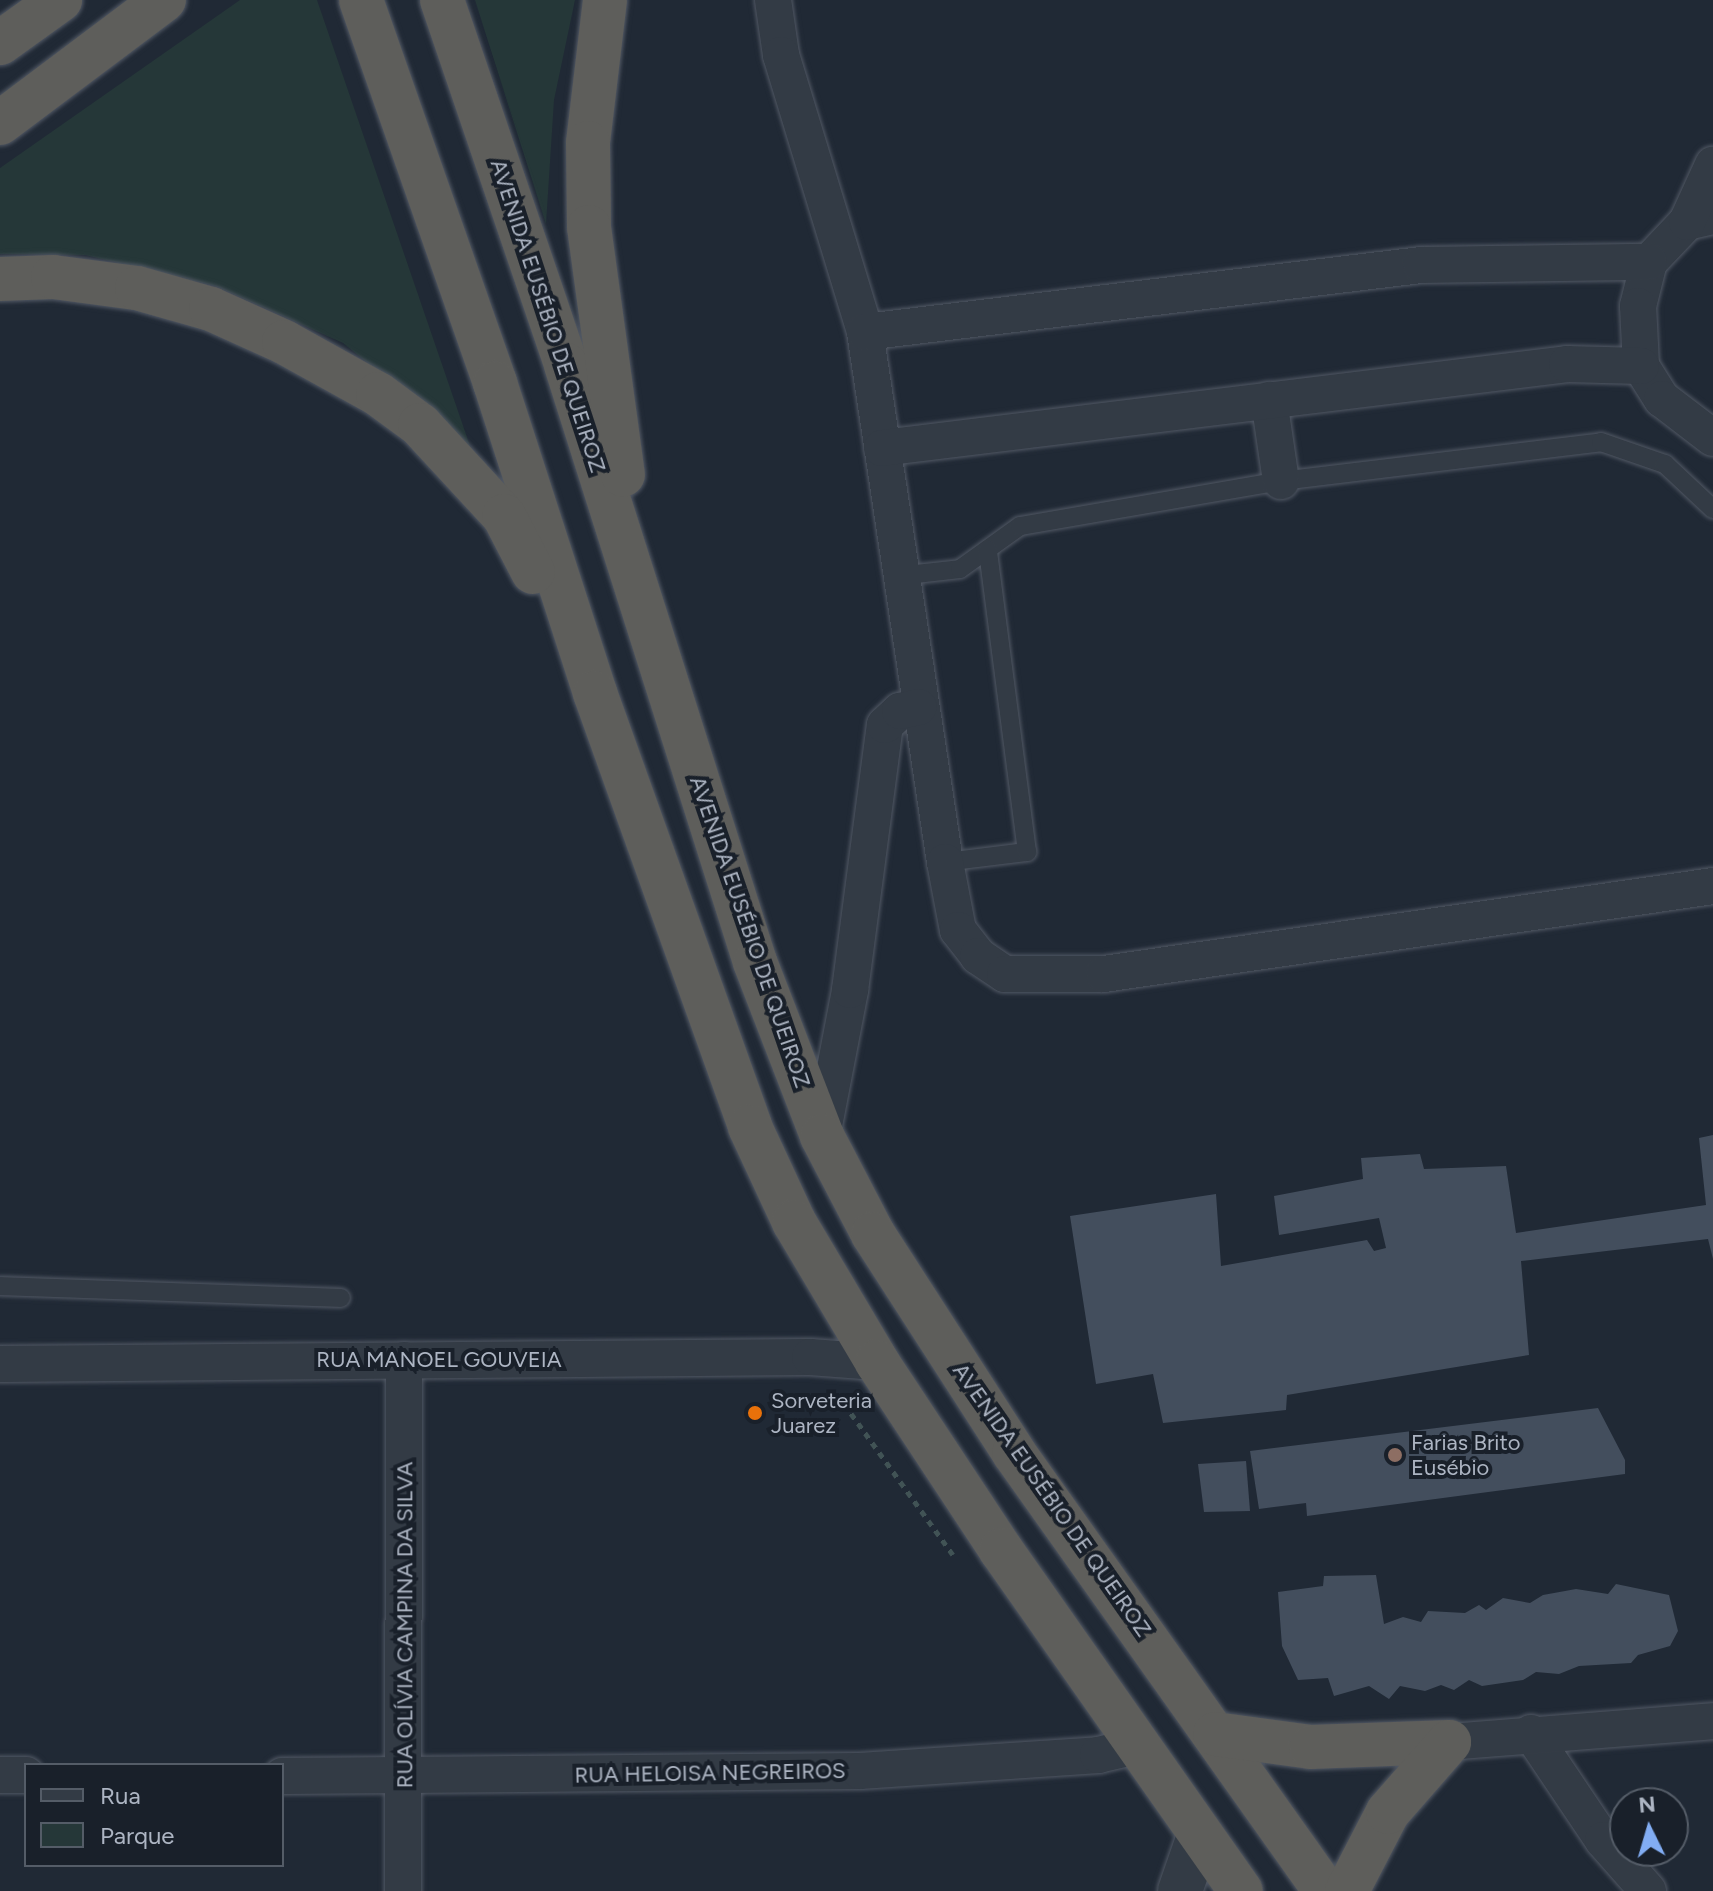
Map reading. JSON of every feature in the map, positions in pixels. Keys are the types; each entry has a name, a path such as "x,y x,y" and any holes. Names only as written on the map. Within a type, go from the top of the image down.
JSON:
{"highway":[{"path":"0,43 60,0"},
{"path":"0,123 164,0"},
{"path":"361,0 495,383 595,693 750,1127 794,1222 877,1362 1137,1746 1241,1891"},
{"name":"AVENIDA EUSÉBIO DE QUEIROZ","path":"442,0 665,677 755,962 822,1136 873,1234 1014,1453 1325,1891"},
{"path":"605,0 588,143 589,227 624,482 665,677"},
{"path":"0,279 53,277 123,286 211,309 378,394 420,425 504,516 595,693"},
{"path":"1215,1734 1311,1747 1449,1742"},
{"path":"1347,1891 1388,1812 1449,1742"}],"street":[{"path":"773,0 785,69 865,332 898,576 945,862 958,930 978,956 1005,974 1033,978 1104,974 1713,886"},
{"path":"1713,165 1700,219 1649,262 1638,306 1641,366 1662,399 1713,438"},
{"path":"865,332 1421,265 1649,262"},
{"path":"882,448 1567,364 1641,366"},
{"path":"1269,400 1281,481"},
{"path":"822,1136 850,990 885,725 900,711 919,707"},
{"name":"RUA MANOEL GOUVEIA","path":"0,1364 810,1357 877,1362"},
{"name":"RUA OLÍVIA CAMPINA DA SILVA","path":"403,1891 406,1776 404,1360"},
{"path":"1449,1742 1531,1733 1713,1721"},
{"path":"1531,1733 1603,1840 1648,1891"},
{"name":"RUA HELOISA NEGREIROS","path":"284,1776 860,1771 1098,1755 1137,1746"},
{"path":"0,1775 24,1775"},
{"path":"1180,1891 1199,1836"}],"lane":[{"path":"898,576 960,569 1020,526 1281,481 1601,442 1665,464 1713,509"},
{"path":"945,862 1027,852 988,550"},
{"path":"0,1286 341,1298"}],"green space":[{"path":"240,0 317,0 470,446 343,343 215,286 85,255 0,254 0,168"},
{"path":"475,0 575,0 554,100 546,224"}],"building":[{"path":"1713,1135 1713,1259 1708,1239 1521,1261 1529,1355 1287,1395 1286,1410 1163,1423 1153,1374 1096,1384 1070,1216 1216,1194 1221,1266 1367,1240 1374,1251 1386,1248 1379,1218 1279,1235 1274,1196 1363,1179 1361,1158 1420,1154 1424,1169 1506,1166 1516,1233 1706,1205 1699,1138"},
{"path":"1598,1408 1625,1460 1625,1474 1307,1516 1306,1503 1259,1509 1250,1451"},
{"path":"1246,1461 1250,1511 1204,1512 1198,1464"},
{"path":"1376,1575 1384,1624 1403,1617 1421,1622 1428,1611 1465,1613 1479,1605 1486,1610 1503,1598 1530,1603 1543,1595 1576,1589 1608,1594 1616,1584 1669,1595 1678,1631 1670,1646 1638,1655 1631,1663 1579,1666 1559,1674 1536,1672 1523,1680 1482,1686 1469,1680 1454,1690 1441,1685 1425,1691 1400,1686 1389,1699 1369,1686 1334,1696 1328,1678 1298,1680 1282,1646 1278,1592 1323,1586 1324,1576"}],"place":[{"name":"Sorveteria Juarez","path":"755,1413"},
{"name":"Farias Brito Eusébio","path":"1395,1455"}]}
